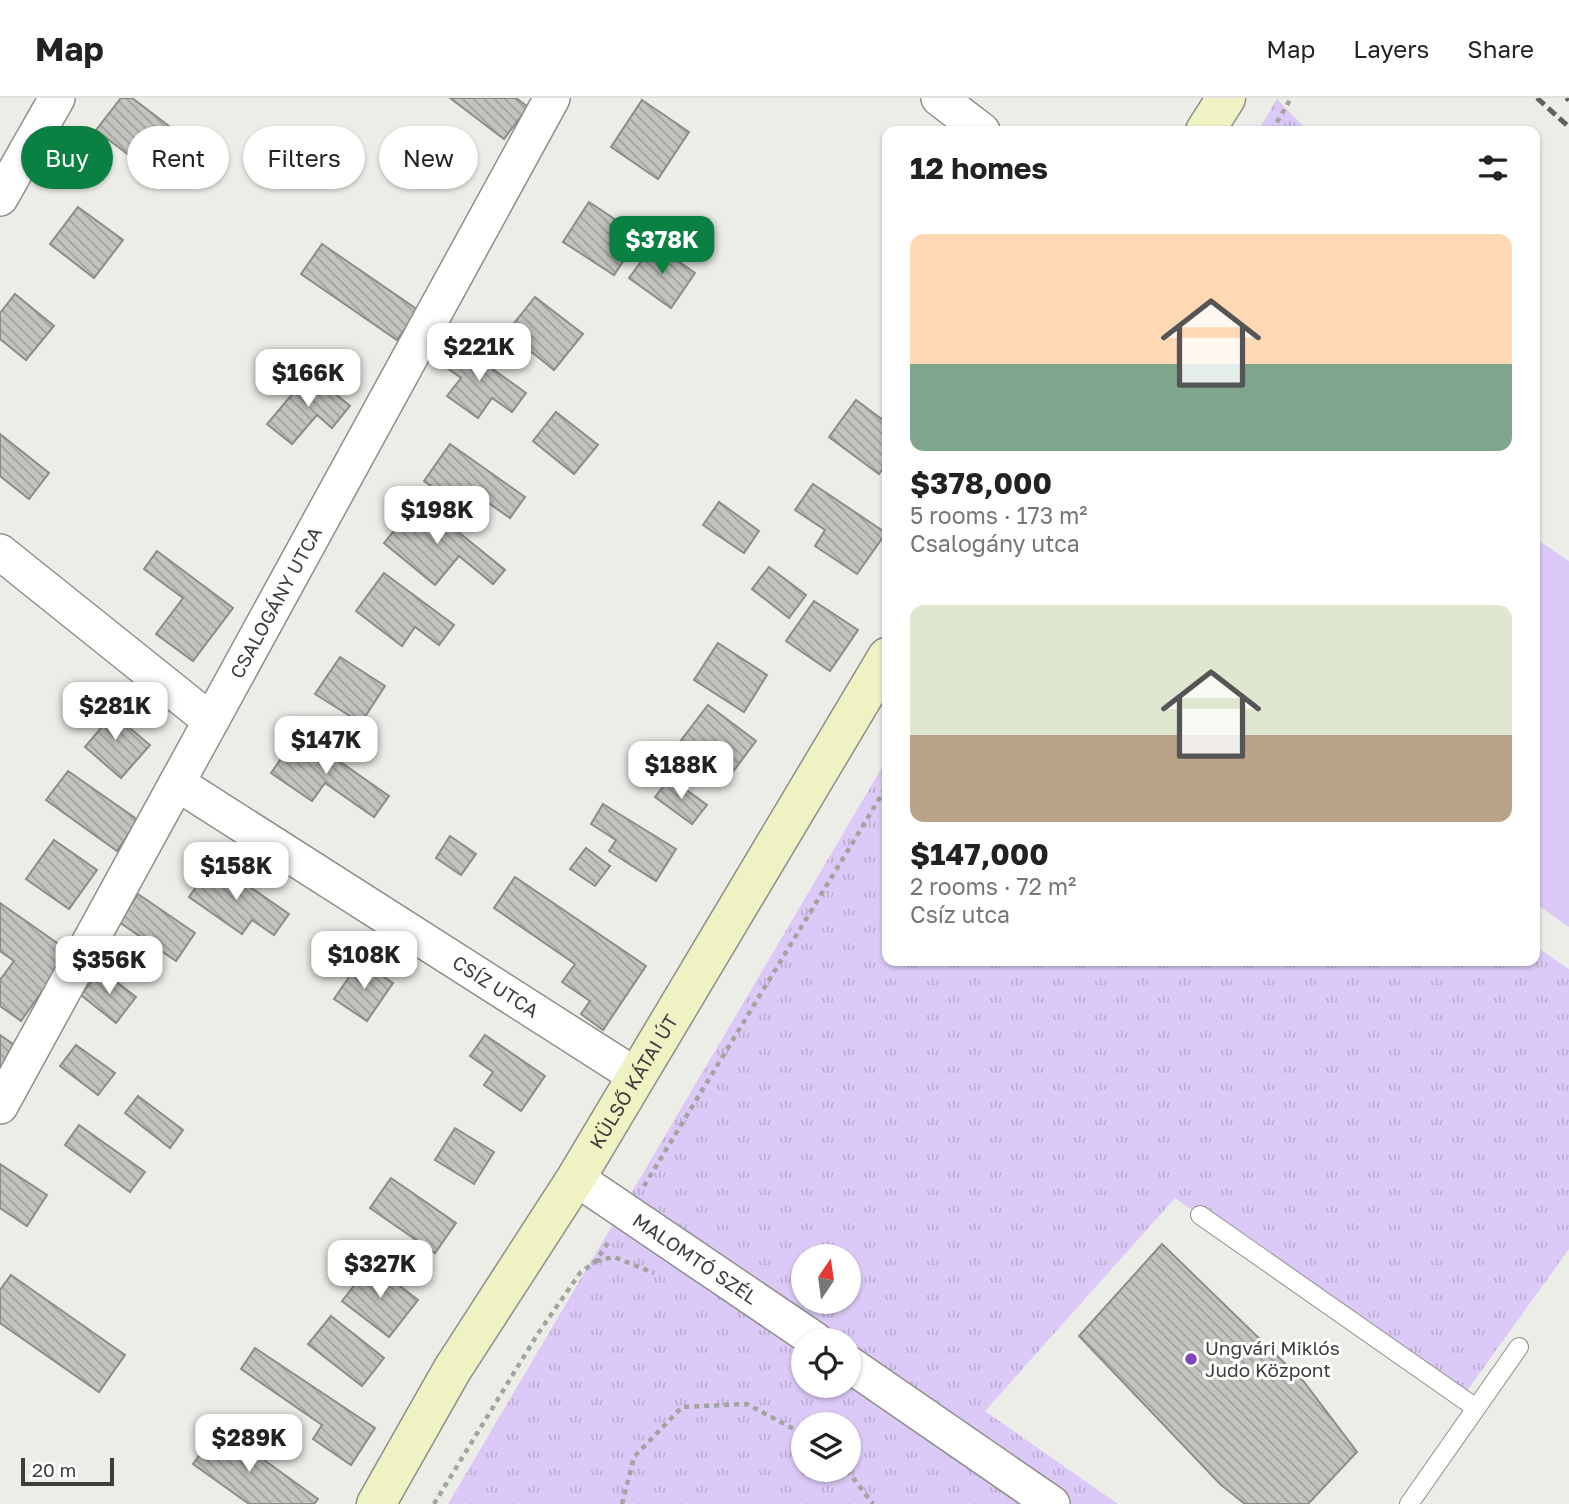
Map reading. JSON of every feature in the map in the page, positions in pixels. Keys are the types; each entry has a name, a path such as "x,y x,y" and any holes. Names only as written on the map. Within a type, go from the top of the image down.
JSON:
{"main road":[{"path":"1208,126 1226,98"},
{"name":"KÜLSŐ KÁTAI ÚT","path":"376,1504 453,1370 576,1178 882,665"}],"street":[{"path":"0,198 57,98"},
{"name":"CSALOGÁNY UTCA","path":"0,1106 552,98"},
{"path":"939,98 975,126"},
{"path":"0,552 211,721"},
{"name":"CSÍZ UTCA","path":"177,783 636,1076"},
{"name":"MALOMTÓ SZÉL","path":"576,1178 797,1328"},
{"path":"861,1372 1052,1504"}],"lane":[{"path":"1200,1215 1476,1408"},
{"path":"1409,1504 1519,1347"}],"path":[{"path":"1275,126 1291,98"},
{"path":"434,1504 537,1335 580,1273 596,1261 628,1212 882,794"},
{"path":"622,1504 634,1457 682,1407 747,1404 791,1428"},
{"path":"856,1482 873,1504"}],"green space":[{"path":"1277,99 1303,126 1261,126"},
{"path":"1540,541 1569,561 1569,927 1540,907"},
{"path":"882,767 882,966 1540,966 1540,949 1569,969 1569,1249 1461,1399 1175,1198 985,1411 1118,1504 448,1504"}],"building":[{"path":"121,98 132,98 169,126 127,126 127,154 113,143 113,126 99,126"},
{"path":"450,98 516,98 528,107 504,139"},
{"path":"642,100 689,132 658,179 611,147"},
{"path":"589,202 640,236 614,275 563,242"},
{"path":"78,207 123,240 94,278 50,244"},
{"path":"322,244 418,310 397,340 301,274"},
{"path":"654,244 695,273 671,308 629,278"},
{"path":"15,294 54,326 26,360 0,339 0,313"},
{"path":"535,297 583,334 554,370 507,332"},
{"path":"455,342 526,393 512,412 492,398 478,418 447,396 461,378 440,363"},
{"path":"310,373 350,406 332,428 317,415 292,444 267,424"},
{"path":"856,400 882,419 882,470 879,474 829,437"},
{"path":"556,412 598,445 574,474 533,441"},
{"path":"0,434 49,473 29,499 0,476"},
{"path":"450,444 525,497 510,518 474,493 463,508 424,481"},
{"path":"813,484 882,530 882,539 857,574 815,546 825,530 795,510"},
{"path":"419,500 505,570 493,584 459,556 435,585 384,543"},
{"path":"719,502 759,531 744,553 703,525"},
{"path":"157,551 233,608 193,661 156,634 183,598 144,569"},
{"path":"769,567 806,595 789,618 752,589"},
{"path":"384,573 454,625 439,645 415,627 402,646 356,611"},
{"path":"814,601 858,630 830,671 786,641"},
{"path":"718,643 767,675 744,712 694,680"},
{"path":"340,657 385,686 361,723 315,694"},
{"path":"100,703 150,745 121,778 85,747 101,728 88,717"},
{"path":"708,705 756,741 732,773 718,763 711,773 676,747"},
{"path":"299,733 389,796 374,817 325,783 312,801 271,773"},
{"path":"68,771 138,820 117,851 46,800"},
{"path":"670,778 707,805 692,824 655,797"},
{"path":"603,804 676,849 656,881 609,851 616,840 591,824"},
{"path":"450,836 476,854 461,875 436,858"},
{"path":"54,840 97,870 69,909 26,879"},
{"path":"586,848 610,866 595,886 570,869"},
{"path":"214,862 289,914 274,935 252,920 242,934 189,897"},
{"path":"515,877 646,966 603,1030 581,1014 590,1001 562,982 575,964 494,908"},
{"path":"138,894 195,933 176,961 119,922"},
{"path":"0,903 70,952 21,1021 0,1006 0,980 14,961 0,951"},
{"path":"360,961 393,983 367,1021 334,999"},
{"path":"101,970 136,997 116,1023 81,995"},
{"path":"0,1035 16,1046 0,1069"},
{"path":"485,1035 545,1076 521,1111 484,1085 493,1072 470,1056"},
{"path":"76,1045 115,1073 98,1095 60,1066"},
{"path":"138,1096 183,1130 170,1148 125,1113"},
{"path":"79,1125 145,1172 130,1192 65,1145"},
{"path":"455,1128 494,1152 474,1184 435,1160"},
{"path":"0,1164 47,1195 27,1226 0,1208"},
{"path":"391,1178 456,1223 435,1253 370,1208"},
{"name":"Ungvári Miklós Judo Központ","path":"1162,1244 1304,1382 1357,1452 1308,1504 1245,1504 1221,1485 1079,1336"},
{"path":"371,1264 418,1300 389,1337 342,1301"},
{"path":"11,1275 125,1355 99,1392 0,1323 0,1290"},
{"path":"331,1316 384,1358 362,1386 308,1344"},
{"path":"255,1348 375,1428 351,1465 313,1439 322,1425 241,1369"},
{"path":"220,1428 318,1499 314,1504 249,1504 193,1464"}],"railway":[{"path":"1537,98 1569,127"}],"place":[{"name":"Ungvári Miklós Judo Központ","path":"1191,1359"}]}
